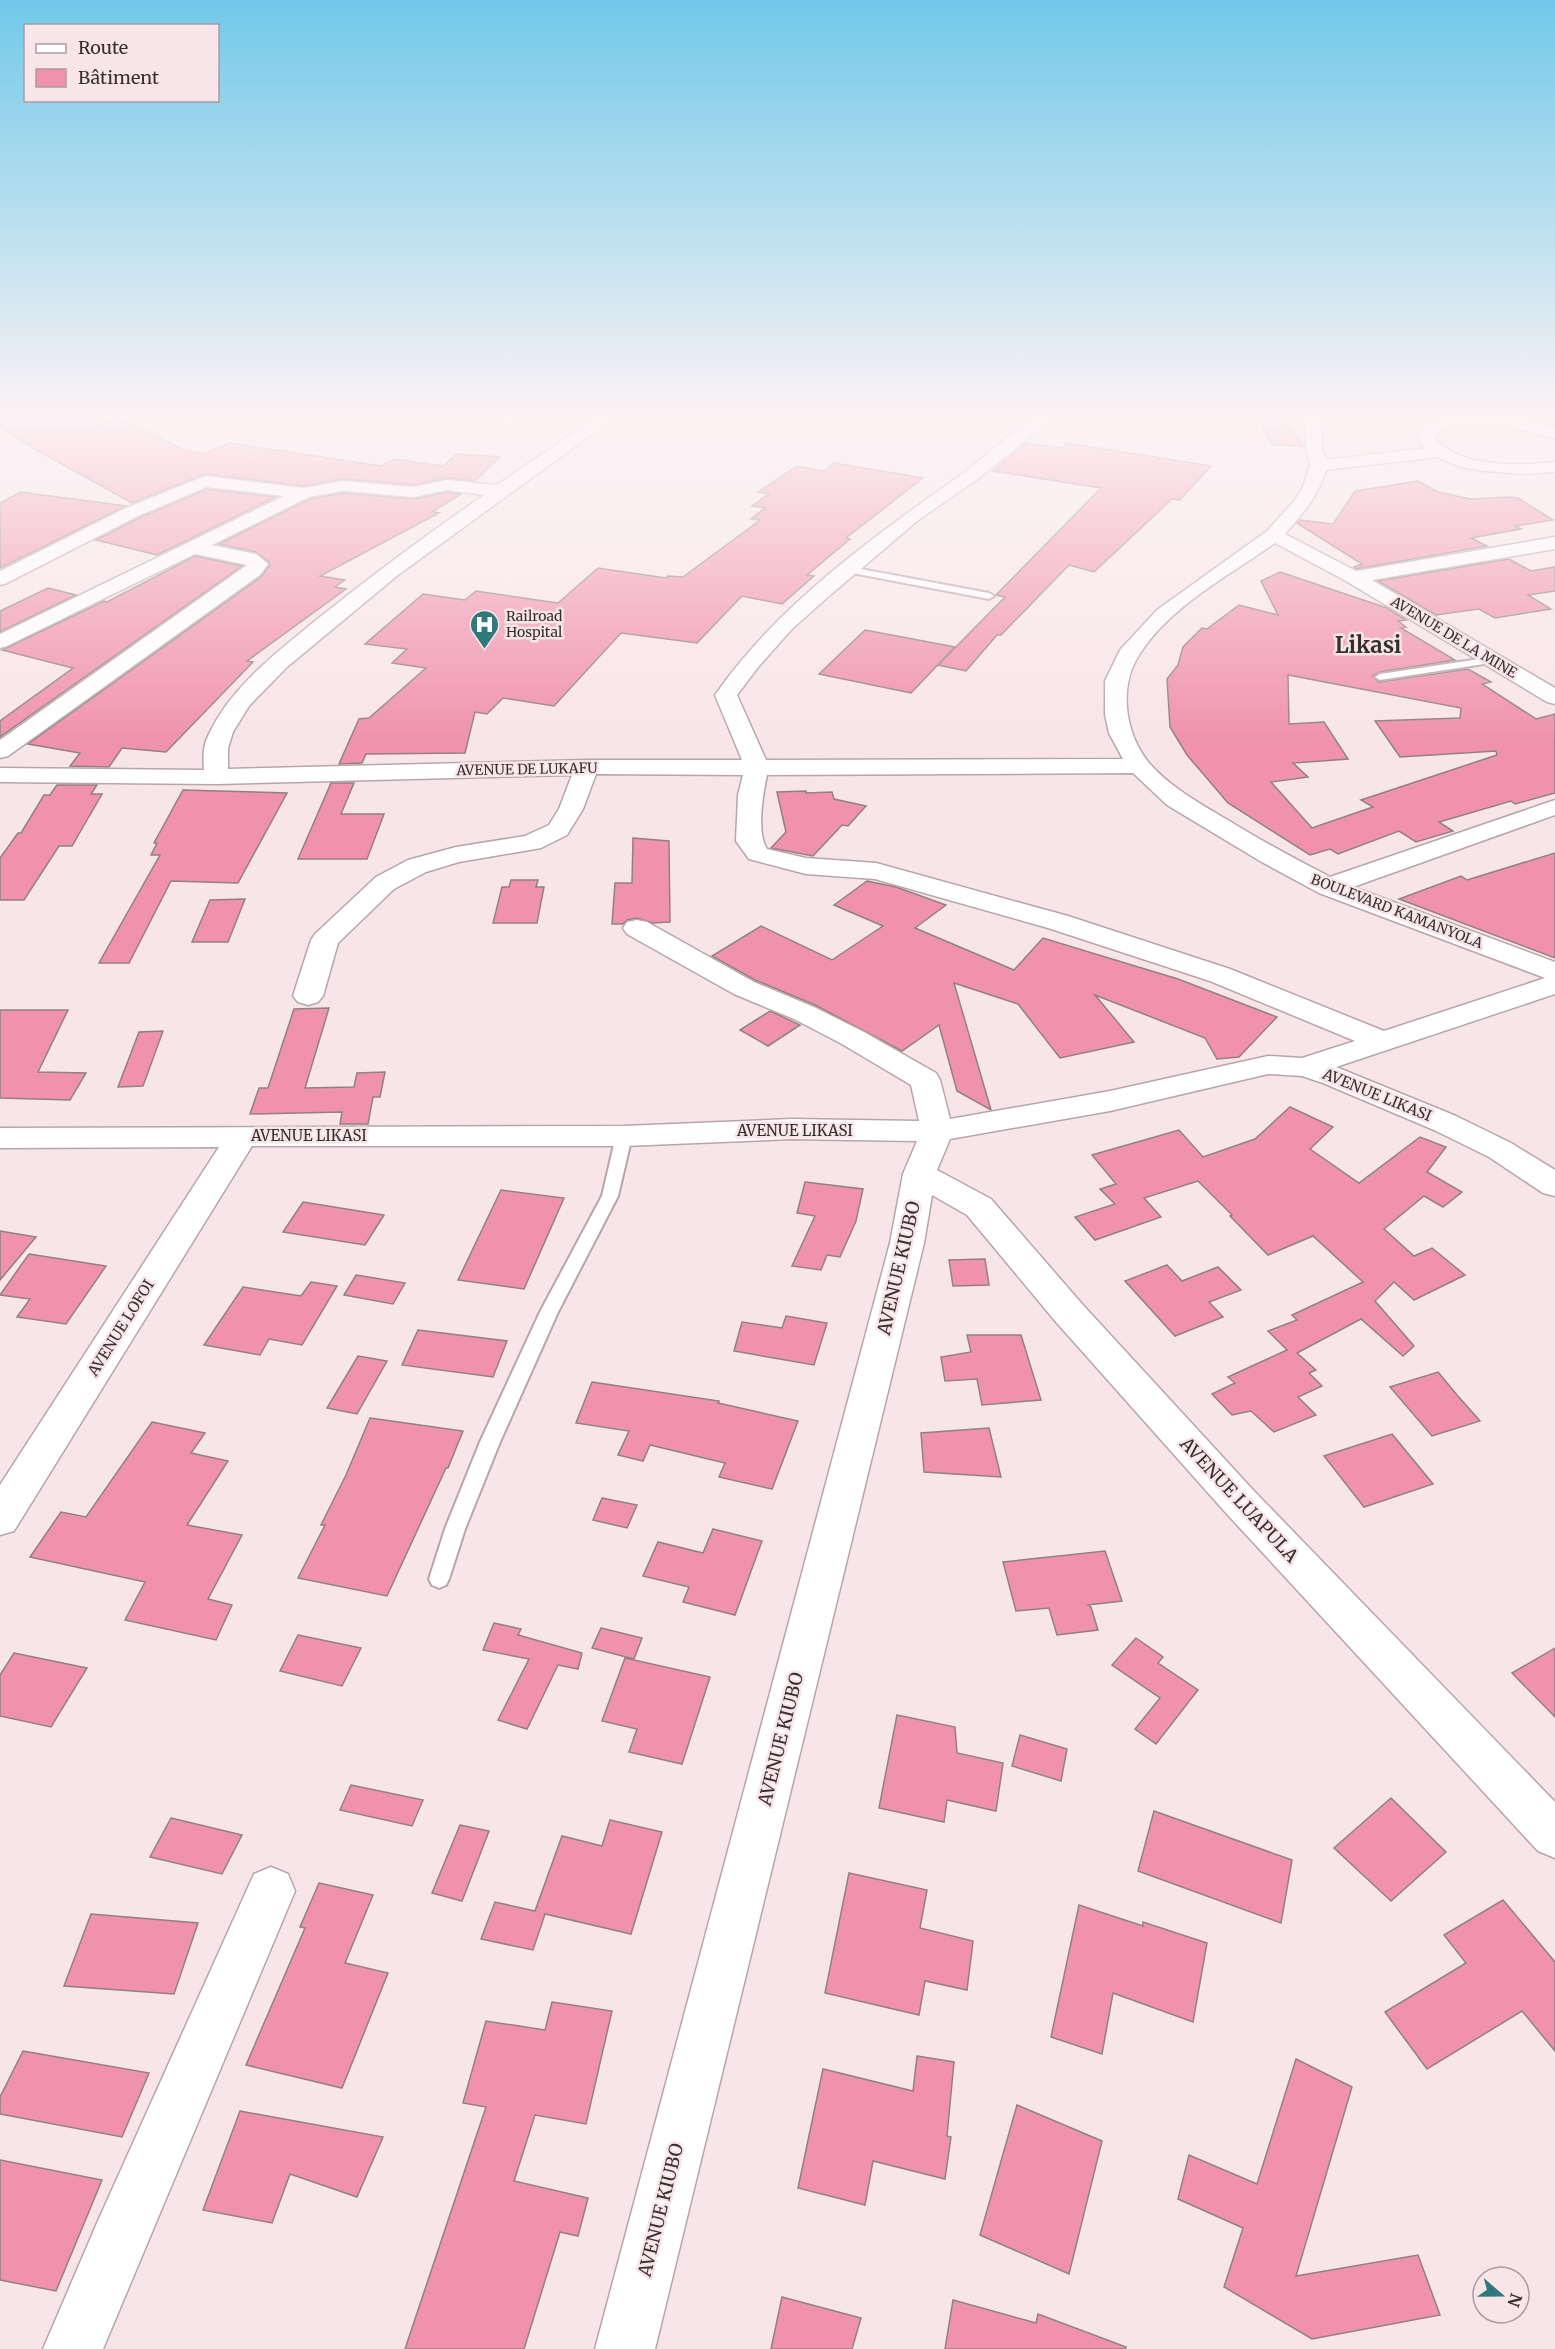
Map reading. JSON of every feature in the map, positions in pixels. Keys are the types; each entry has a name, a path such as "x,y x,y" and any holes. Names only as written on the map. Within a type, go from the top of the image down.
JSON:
{"street":[{"path":"0,579 111,523"},
{"path":"0,642 241,523"},
{"path":"217,777 215,758 220,734 241,702 273,667 390,571 457,523"},
{"path":"905,523 784,626 751,661 726,695 757,768 750,795 749,841 758,854 806,866 876,871 1058,922 1220,975 1381,1041"},
{"name":"BOULEVARD KAMANYOLA","path":"1285,523 1274,535 1164,614 1131,650 1116,681 1116,715 1121,733 1139,766 1176,800 1210,822 1328,887 1555,972"},
{"name":"AVENUE DE LA MINE","path":"1274,535 1353,577 1555,697"},
{"path":"1353,577 1555,543"},
{"path":"0,751 253,571 258,564 249,558 190,547"},
{"name":"AVENUE DE LUKAFU","path":"0,775 217,777 587,767 1055,768 1139,766"},
{"path":"308,996 325,940 385,883 417,866 456,855 532,843 558,830 572,809 587,767"},
{"path":"1328,887 1555,807"},
{"path":"637,928 744,988 804,1013 853,1038 925,1080 937,1131"},
{"path":"1304,1066 1512,1000 1555,984"},
{"name":"AVENUE LIKASI","path":"0,1138 624,1136 779,1129 937,1131 1110,1101 1268,1065 1304,1066 1334,1076 1445,1123 1500,1150 1555,1185"},
{"name":"AVENUE KIUBO","path":"626,2349 907,1243 919,1174 937,1131"},
{"name":"AVENUE LOFOI","path":"0,1520 242,1136"},
{"name":"AVENUE LUAPULA","path":"919,1174 980,1207 1069,1313 1240,1502 1555,1835"},
{"path":"73,2349 271,1891"}],"lane":[{"path":"850,570 989,596"},
{"path":"1380,678 1493,660"},
{"path":"439,1579 455,1529 490,1442 549,1312 610,1196 624,1136"}],"building":[{"path":"0,523 92,523 0,568"},
{"path":"130,523 223,523 157,555 96,540"},
{"path":"262,523 421,523 320,576 345,580 335,587 346,589 247,661 253,662 166,752 122,748 109,767 70,766 80,753 28,744 261,577 270,565 256,552 219,544"},
{"path":"756,523 866,523 807,575 814,576 782,604 742,596 697,643 621,633 554,706 503,698 487,714 475,712 465,753 366,754 362,763 339,764 359,719 369,718 426,668 392,663 407,649 365,644 423,594 465,600 476,591 558,603 598,568 666,578 668,576 683,577"},
{"path":"1067,523 1147,523 1094,572 1069,565 1001,635 997,635 966,671 938,665 1005,597 996,595"},
{"path":"1297,523 1536,523 1515,526 1521,529 1471,538 1487,546 1356,569 1354,567 1362,564"},
{"path":"195,556 242,566 0,737 0,721 73,668 2,650 104,601 107,602"},
{"path":"1509,559 1531,571 1555,567 1555,591 1528,595 1551,609 1495,618 1479,609 1436,615 1378,581"},
{"path":"1280,572 1387,608 1406,620 1398,621 1406,627 1401,628 1455,660 1380,672 1373,676 1379,682 1468,669 1491,682 1482,684 1536,719 1555,714 1555,793 1515,804 1511,801 1439,822 1453,831 1416,842 1399,831 1338,854 1330,849 1310,855 1228,803 1187,755 1170,727 1167,679 1178,665 1183,647 1202,628 1207,629 1239,605 1278,615 1261,581","holes":["1288,675 1461,708 1460,718 1375,721 1400,757 1496,751 1497,755 1361,800 1373,807 1312,828 1271,782 1308,777 1293,763 1348,759 1324,722 1289,724"]},
{"path":"48,588 76,595 0,632 0,611"},
{"path":"865,630 955,647 911,693 819,674"},
{"path":"331,783 354,783 341,814 384,814 367,859 298,859"},
{"path":"57,785 97,785 91,794 102,794 72,846 59,846 24,900 0,900 0,858 18,833 21,833 44,795 50,795"},
{"path":"183,790 287,793 238,883 171,881 129,963 99,963 160,855 151,855 157,843 154,843"},
{"path":"806,791 806,793 832,792 834,799 866,806 848,826 842,825 813,856 771,848 786,832 777,792"},
{"path":"633,838 669,841 670,922 653,923 637,918 627,920 623,924 612,924 615,883 632,883"},
{"path":"1555,853 1555,958 1399,899 1461,876 1467,880"},
{"path":"511,880 538,880 536,887 544,887 537,923 493,923 502,887 509,887"},
{"path":"867,881 896,887 946,905 915,928 1014,970 1043,938 1178,979 1277,1017 1239,1057 1217,1059 1205,1038 1095,995 1134,1042 1060,1058 1018,1004 954,983 991,1110 957,1091 939,1025 902,1051 815,1005 755,980 712,956 761,926 832,960 883,926 834,905"},
{"path":"245,899 228,942 192,942 210,900"},
{"path":"329,1008 305,1088 354,1087 357,1073 385,1072 380,1097 373,1097 368,1124 340,1124 342,1112 250,1114 259,1088 268,1088 294,1009"},
{"path":"0,1010 68,1010 38,1072 86,1073 70,1100 0,1098"},
{"path":"770,1011 800,1025 768,1046 740,1030"},
{"path":"163,1031 143,1086 118,1087 139,1032"},
{"path":"1290,1107 1333,1127 1310,1149 1359,1183 1420,1137 1446,1147 1427,1172 1462,1192 1443,1207 1424,1196 1384,1229 1414,1256 1432,1248 1465,1275 1414,1300 1394,1282 1375,1301 1414,1346 1403,1356 1361,1319 1297,1353 1316,1370 1309,1373 1322,1386 1298,1397 1316,1415 1274,1432 1251,1411 1232,1415 1212,1394 1235,1383 1228,1377 1287,1350 1268,1331 1297,1320 1292,1315 1363,1282 1313,1236 1268,1255 1198,1181 1144,1198 1161,1217 1095,1240 1075,1217 1115,1204 1100,1189 1116,1184 1092,1155 1179,1130 1203,1157 1255,1139"},
{"path":"805,1182 863,1189 856,1221 840,1257 827,1255 821,1270 792,1266 815,1216 797,1213"},
{"path":"501,1190 564,1198 524,1289 458,1280"},
{"path":"303,1202 384,1215 365,1245 283,1232"},
{"path":"0,1231 36,1237 0,1280"},
{"path":"29,1254 106,1266 66,1324 17,1317 30,1299 0,1295"},
{"path":"985,1259 989,1285 953,1286 949,1260"},
{"path":"1167,1265 1182,1281 1218,1267 1241,1290 1209,1302 1223,1317 1175,1336 1125,1281"},
{"path":"356,1275 405,1283 393,1304 344,1295"},
{"path":"311,1282 337,1286 302,1345 269,1339 260,1355 204,1345 243,1287 301,1296"},
{"path":"786,1316 827,1323 814,1365 734,1351 742,1322 782,1328"},
{"path":"418,1330 507,1341 493,1377 402,1365"},
{"path":"967,1335 1021,1335 1041,1400 982,1405 977,1379 945,1381 941,1357 971,1352"},
{"path":"358,1356 387,1361 357,1414 327,1408"},
{"path":"1438,1372 1480,1421 1432,1436 1390,1387"},
{"path":"592,1382 719,1401 718,1403 798,1421 772,1489 719,1477 725,1463 650,1445 643,1461 618,1455 629,1431 576,1423"},
{"path":"370,1418 463,1431 448,1468 446,1468 387,1596 298,1578 325,1525 321,1525 346,1475"},
{"path":"152,1422 205,1433 191,1453 228,1461 187,1525 242,1535 208,1599 232,1605 216,1640 125,1620 145,1582 30,1557 61,1512 86,1517"},
{"path":"989,1428 1001,1477 924,1472 921,1433"},
{"path":"1392,1434 1433,1484 1364,1507 1324,1456"},
{"path":"602,1498 637,1505 627,1528 593,1520"},
{"path":"713,1529 762,1541 735,1615 683,1602 689,1587 643,1576 658,1542 703,1553"},
{"path":"1105,1551 1122,1601 1088,1605 1091,1607 1098,1630 1057,1635 1049,1608 1016,1611 1003,1562"},
{"path":"494,1623 521,1629 518,1635 582,1653 578,1669 558,1665 527,1729 498,1720 529,1659 483,1650"},
{"path":"601,1628 642,1638 634,1659 592,1648"},
{"path":"298,1635 361,1648 342,1686 280,1671"},
{"path":"1136,1638 1163,1657 1158,1663 1198,1690 1156,1744 1135,1729 1160,1698 1112,1665"},
{"path":"1555,1648 1555,1717 1512,1673"},
{"path":"14,1653 87,1668 51,1727 0,1716 0,1675"},
{"path":"625,1658 710,1677 682,1764 629,1752 637,1729 602,1721"},
{"path":"897,1715 955,1727 957,1753 1003,1763 996,1811 947,1800 944,1822 879,1808"},
{"path":"1020,1735 1067,1749 1061,1781 1012,1766"},
{"path":"351,1785 423,1800 412,1826 340,1810"},
{"path":"1391,1798 1446,1852 1391,1901 1334,1848"},
{"path":"1154,1811 1292,1860 1281,1923 1138,1871"},
{"path":"171,1818 242,1835 222,1874 150,1857"},
{"path":"610,1820 662,1832 631,1934 545,1914 533,1950 481,1939 495,1902 535,1911 562,1836 602,1846"},
{"path":"460,1825 489,1831 462,1901 432,1893"},
{"path":"849,1873 927,1890 920,1928 973,1941 967,1990 925,1981 919,2015 825,1993"},
{"path":"319,1883 373,1895 345,1963 388,1973 342,2088 246,2065 305,1928 300,1927"},
{"path":"1503,1900 1555,1962 1555,2051 1522,2011 1427,2069 1385,2012 1466,1963 1444,1935"},
{"path":"1079,1905 1143,1926 1143,1922 1207,1943 1193,2022 1113,1993 1102,2054 1051,2037"},
{"path":"91,1914 198,1923 174,1994 64,1986"},
{"path":"552,2002 612,2011 586,2124 535,2115 514,2181 588,2198 578,2236 560,2232 524,2349 405,2349 486,2107 463,2103 486,2021 545,2030"},
{"path":"23,2051 149,2073 122,2137 0,2114 0,2097"},
{"path":"917,2056 954,2062 947,2136 951,2137 945,2179 873,2161 865,2205 798,2188 823,2069 913,2091"},
{"path":"1296,2059 1352,2087 1296,2276 1418,2255 1440,2315 1312,2339 1224,2287 1243,2228 1178,2199 1189,2155 1257,2184"},
{"path":"1017,2105 1102,2141 1069,2274 980,2235"},
{"path":"240,2111 383,2137 357,2197 290,2174 272,2223 203,2210"},
{"path":"0,2160 102,2180 56,2291 0,2280"},
{"path":"782,2297 861,2318 852,2349 771,2349"},
{"path":"953,2300 1036,2323 1038,2314 1126,2347 1126,2349 945,2349"}],"place":[{"name":"Railroad Hospital","path":"485,650"}],"district":[{"name":"Likasi","path":"1368,645"}]}
